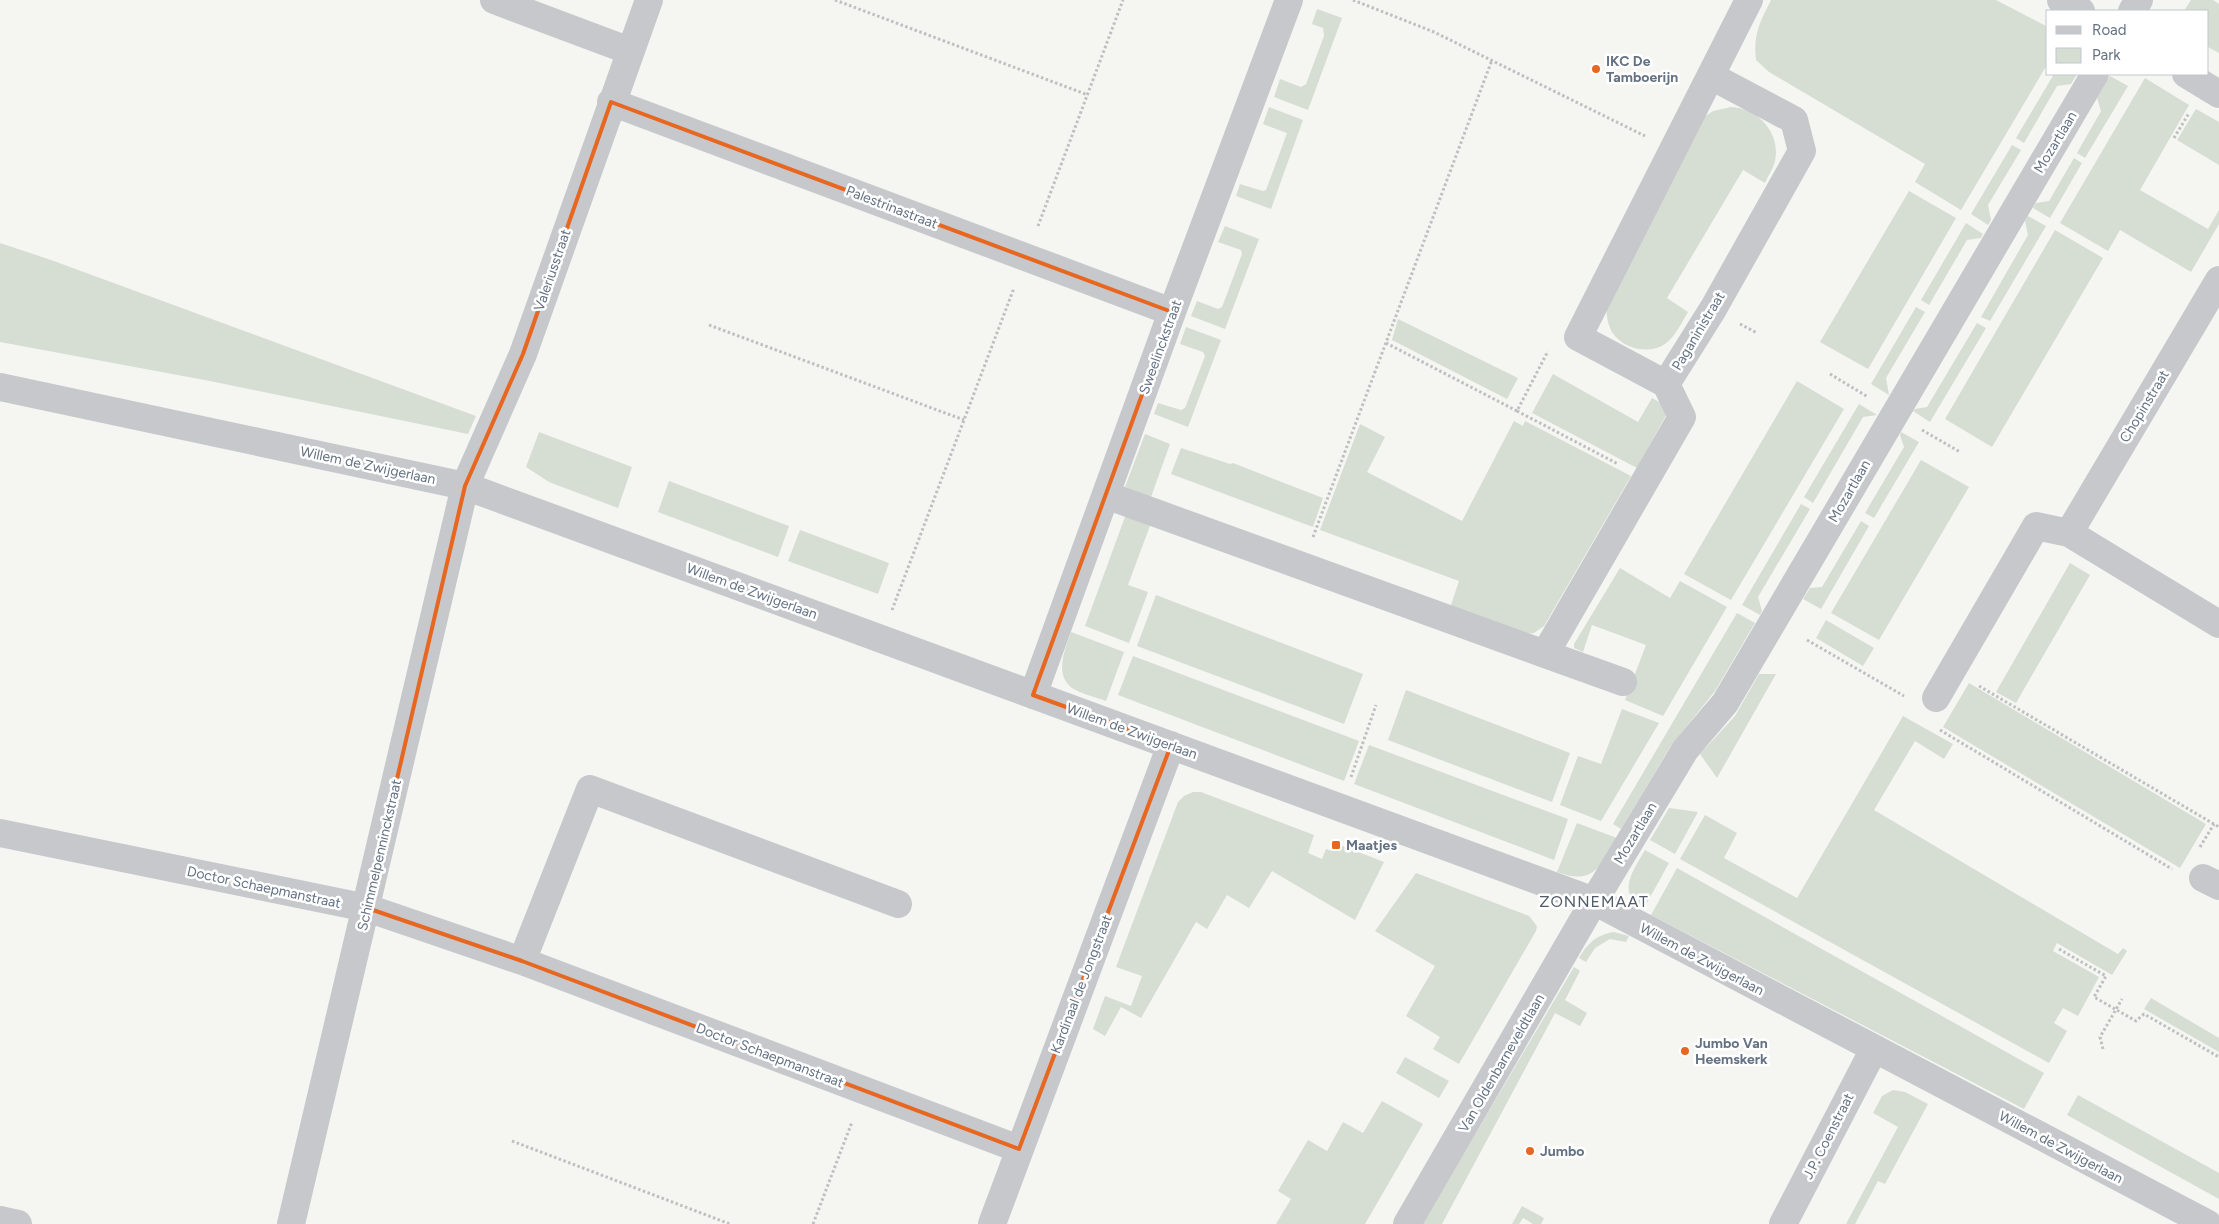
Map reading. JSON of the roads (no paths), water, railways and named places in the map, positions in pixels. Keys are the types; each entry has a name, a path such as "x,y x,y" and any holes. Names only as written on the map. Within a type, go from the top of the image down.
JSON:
{"street":[{"path":"494,0 630,51"},
{"name":"Valeriusstraat","path":"465,486 523,354 611,102 649,0"},
{"name":"Sweelinckstraat","path":"1033,695 1172,312 1289,0"},
{"path":"1711,76 1749,0"},
{"path":"2061,0 2079,10"},
{"name":"Mozartlaan","path":"1594,901 1685,750 1725,703 2094,75"},
{"path":"2188,75 2219,94"},
{"name":"Paganinistraat","path":"1711,76 1794,120 1802,151 1713,309 1666,384 1578,337 1711,76"},
{"name":"Palestrinastraat","path":"611,102 1172,312"},
{"name":"Chopinstraat","path":"2069,533 2219,280"},
{"path":"1545,654 1682,417 1666,384"},
{"name":"Willem de Zwijgerlaan","path":"0,387 465,486 1594,901 2208,1224"},
{"name":"Schimmelpenninckstraat","path":"291,1224 465,486"},
{"path":"1106,495 1623,682"},
{"path":"1936,698 2036,526 2069,533 2219,624"},
{"name":"Kardinaal de Jongstraat","path":"992,1224 1171,745"},
{"path":"522,961 590,790 898,904"},
{"name":"Doctor Schaepmanstraat","path":"0,833 367,908 522,961 1019,1149"},
{"name":"Van Oldenbarneveldtlaan","path":"1407,1224 1594,901"},
{"name":"J.P. Coenstraat","path":"1783,1224 1874,1049"},
{"path":"0,1220 18,1224"}],"place":[{"name":"IKC De Tamboerijn","path":"1596,69"},
{"name":"Maatjes","path":"1336,845"},
{"name":"Jumbo Van Heemskerk","path":"1685,1051"},
{"name":"Jumbo","path":"1530,1151"}],"district":[{"name":"ZONNEMAAT","path":"1594,901"}]}
